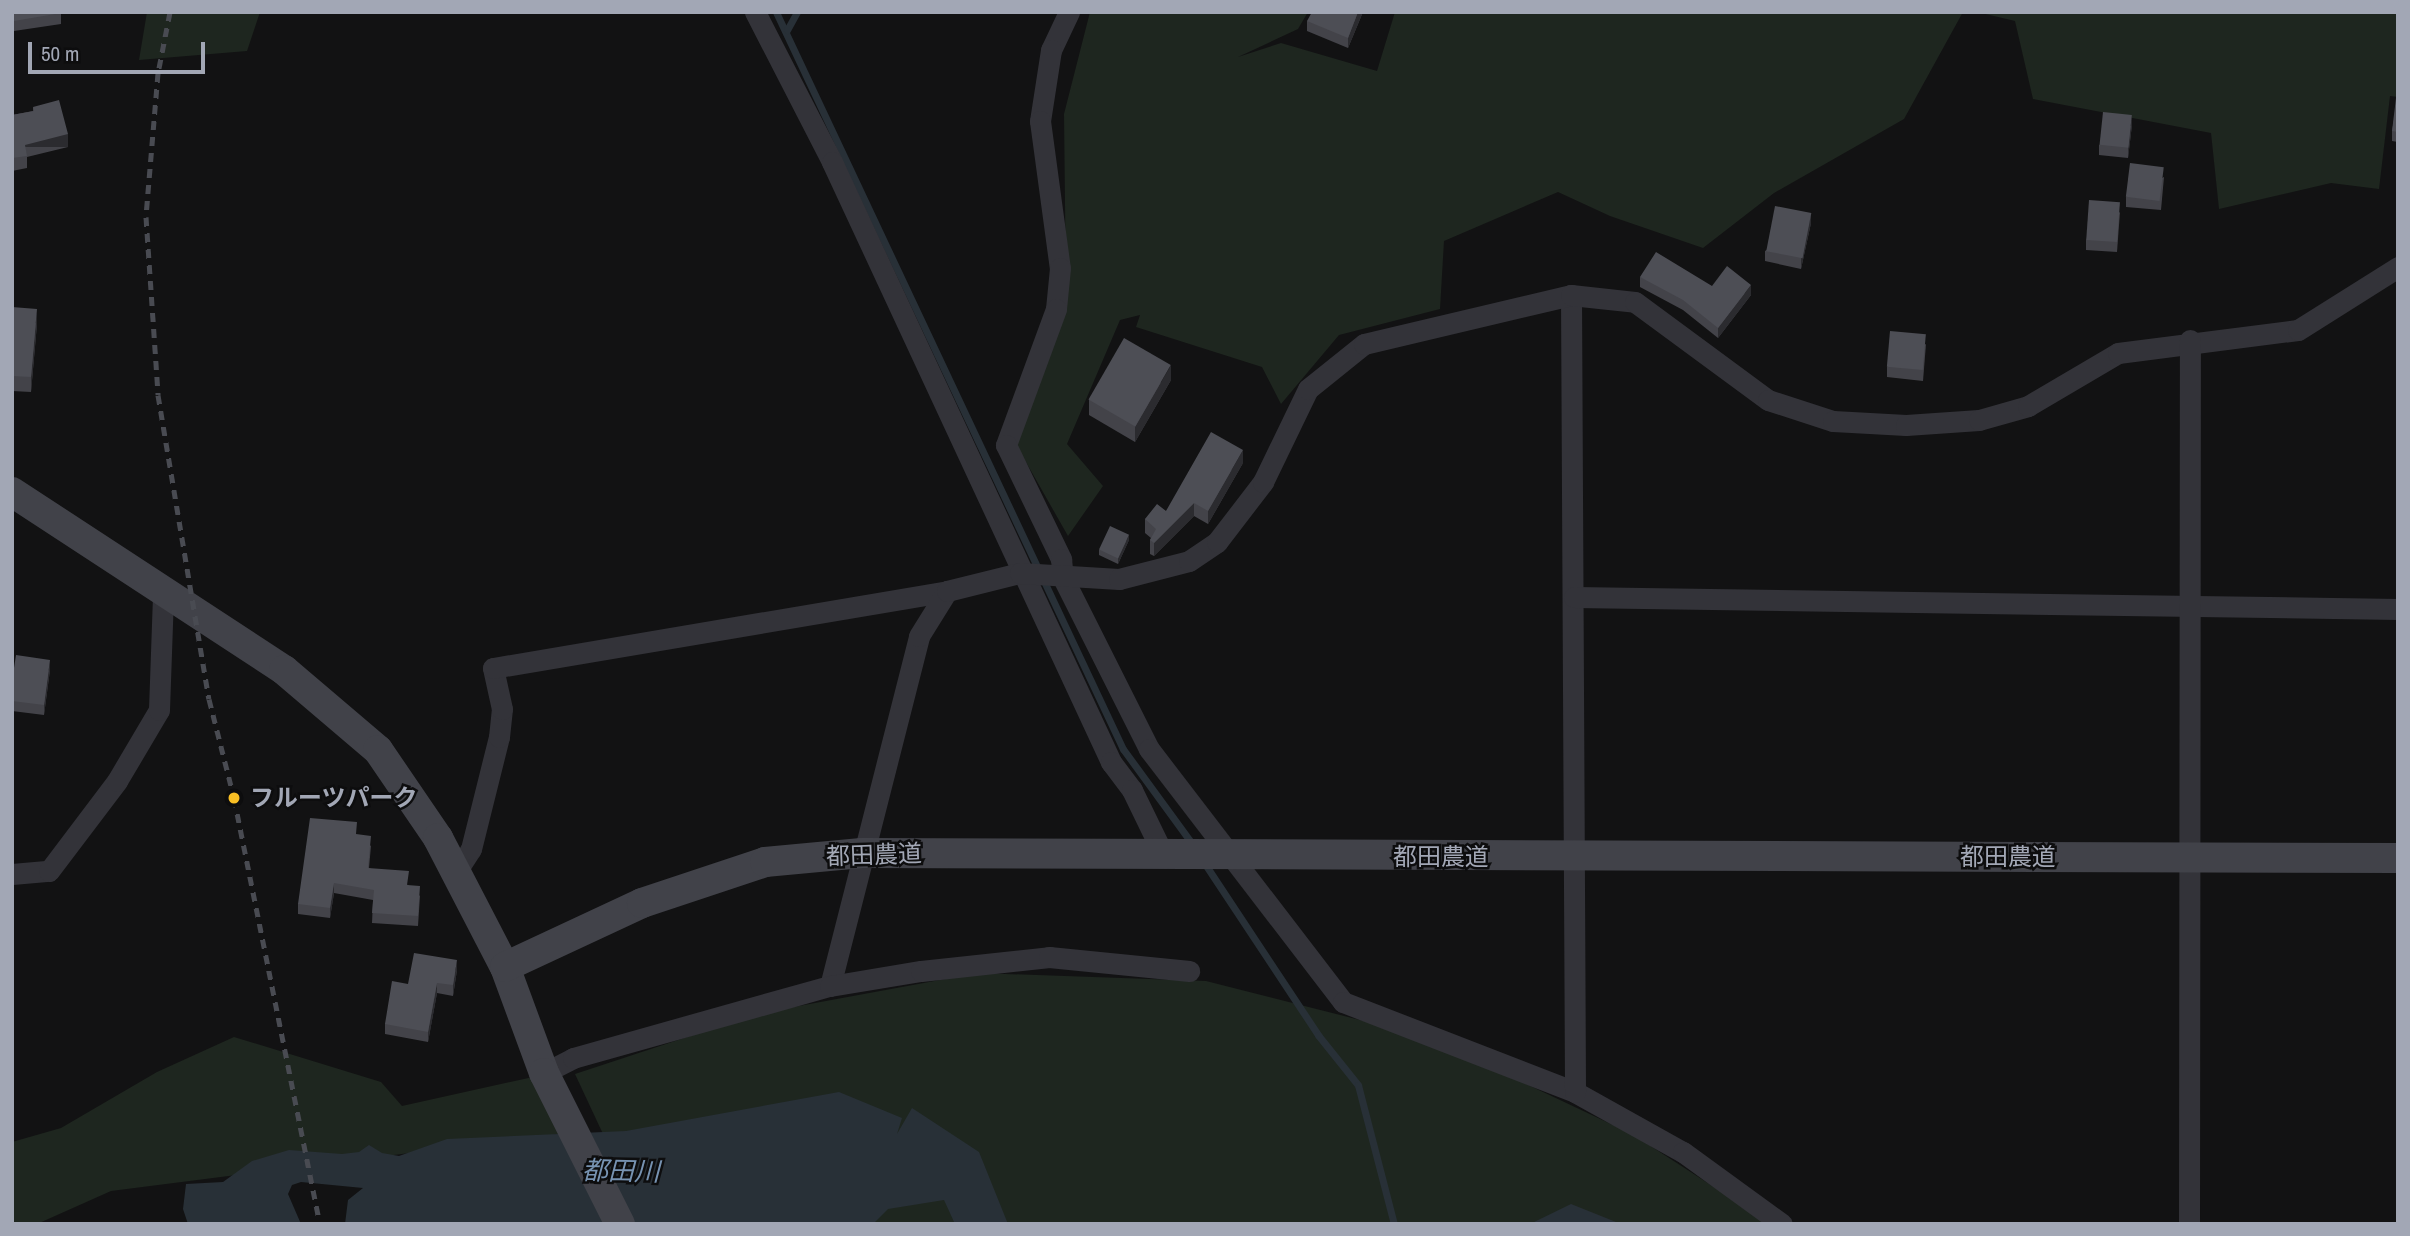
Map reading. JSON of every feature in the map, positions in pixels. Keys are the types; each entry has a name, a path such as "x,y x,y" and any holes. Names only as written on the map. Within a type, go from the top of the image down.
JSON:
{"street":[{"path":"754,12 1041,576 1149,749 1225,856 1343,1002 1575,1092 1682,1152 1782,1224"},
{"path":"1041,576 1061,559 1006,445 1056,309 1060,268 1040,121 1051,50 1069,12"},
{"path":"456,872 471,849 499,737 502,709 493,668 1041,576 1119,579 1156,573 1189,561 1217,542 1263,482 1308,389 1364,344 1571,295 1635,302 1768,400 1833,421 1906,425 1979,420 2028,407 2118,352 2190,340 2298,330 2398,267"},
{"path":"1571,295 1575,1092"},
{"path":"2189,1224 2190,340"},
{"path":"12,492 284,670 378,750 456,872 505,967 544,1073 620,1224"},
{"path":"1041,576 1111,762 1132,790 1172,856"},
{"path":"830,986 919,636 947,591"},
{"path":"12,874 49,871 117,781 159,710 163,593"},
{"path":"1574,597 2398,609"},
{"name":"都田農道","path":"505,967 642,903 765,862 862,853 2398,858"},
{"path":"544,1073 573,1058 830,986 985,962 1049,957 1189,971"}],"shaded area":[{"path":"147,12 260,12 247,51 139,60"},
{"path":"1090,12 1308,12 1298,29 1238,57 1281,43 1377,71 1395,12 1963,12 1904,119 1774,193 1703,248 1610,216 1558,192 1444,241 1440,309 1339,335 1281,404 1262,367 1136,327 1140,315 1120,320 1067,444 1103,486 1068,536 1014,441 1066,292 1064,114"},
{"path":"1977,12 2398,12 2398,97 2390,96 2379,189 2331,183 2219,209 2211,133 2033,99 2015,21"},
{"path":"978,973 1206,981 1427,1037 1632,1134 1771,1224 645,1224 575,1074 760,1013"},
{"path":"234,1037 381,1082 402,1106 533,1077 560,1134 111,1191 37,1224 12,1224 12,1142 61,1128 157,1072"}],"water":[{"name":"都田川","path":"839,1092 902,1118 897,1134 912,1108 979,1152 1008,1224 955,1224 944,1200 888,1209 873,1224 345,1224 348,1200 363,1188 301,1182 292,1185 288,1194 301,1224 188,1224 183,1209 186,1184 223,1182 252,1161 289,1150 342,1154 359,1152 369,1145 382,1153 399,1156 447,1139 626,1131"},
{"path":"1571,1204 1621,1224 1530,1224"}],"building":[{"path":"13,12 61,12 61,13 14,21"},
{"path":"1312,12 1358,12 1348,38 1307,21"},
{"path":"2398,98 2398,132 2392,131"},
{"path":"59,100 68,134 25,145 27,156 12,158 12,115 34,111 33,107"},
{"path":"2103,112 2132,115 2128,148 2100,145"},
{"path":"2130,163 2164,167 2160,201 2126,197"},
{"path":"2089,200 2120,202 2117,242 2086,240"},
{"path":"1775,206 1811,213 1803,258 1766,251"},
{"path":"1656,252 1712,286 1727,266 1751,285 1718,328 1683,300 1640,277"},
{"path":"12,307 37,309 31,377 12,376"},
{"path":"1890,331 1926,334 1923,370 1887,367"},
{"path":"1124,338 1171,365 1135,426 1088,399"},
{"path":"1211,432 1243,450 1208,511 1194,503 1154,543 1150,540 1156,529 1145,519 1157,504 1166,511"},
{"path":"1110,526 1129,535 1118,558 1099,550"},
{"path":"16,655 50,660 44,705 12,701"},
{"path":"310,818 357,822 356,834 371,836 368,868 409,871 407,885 420,886 418,916 372,913 374,890 334,883 330,908 298,904"},
{"path":"414,953 457,960 453,985 437,983 428,1032 385,1024 392,981 408,984"}],"waterway":[{"path":"776,12 1123,749 1193,845"},
{"path":"787,30 797,12"},
{"path":"1203,861 1318,1035 1358,1085 1394,1224"}],"railway":[{"path":"170,12 158,73 146,217 158,395 209,699 234,798 320,1224"}],"place":[{"name":"フルーツパーク","path":"234,798"}]}
